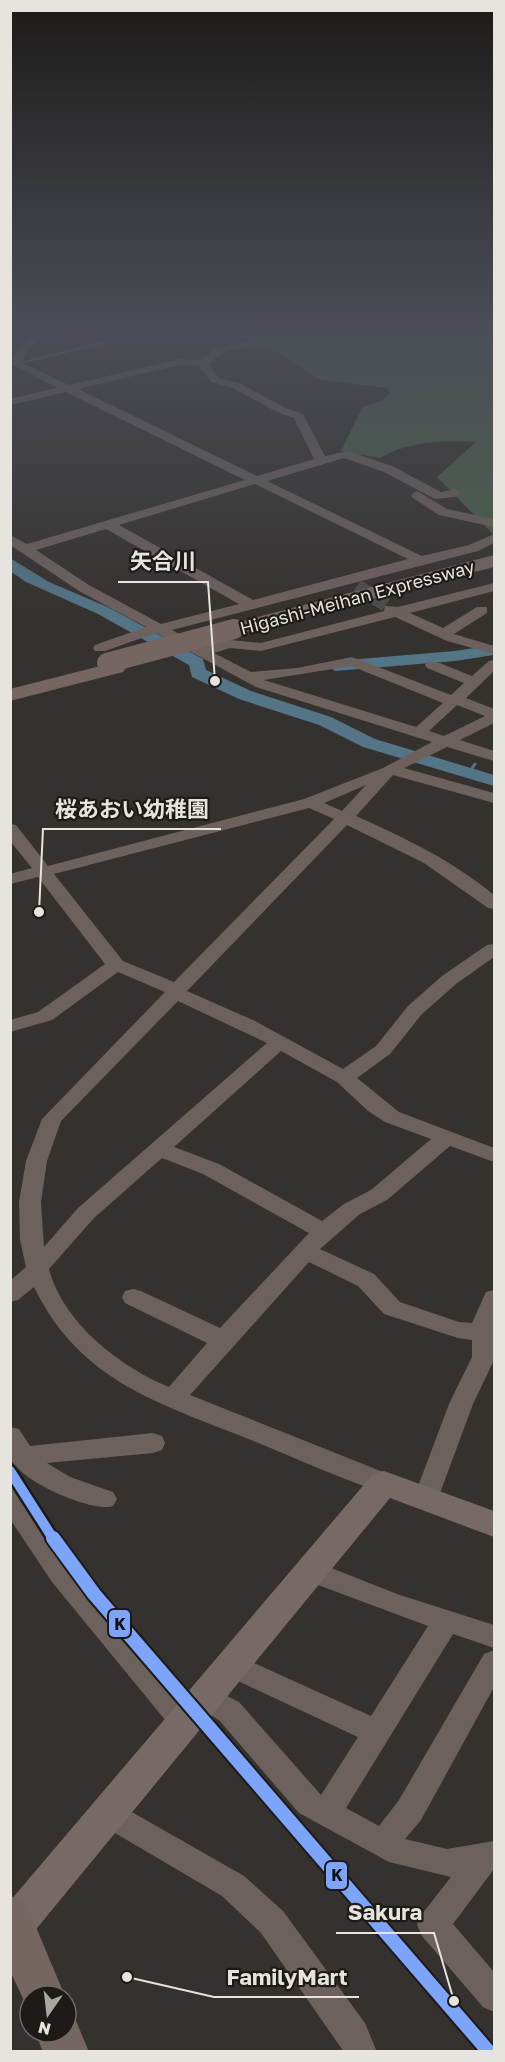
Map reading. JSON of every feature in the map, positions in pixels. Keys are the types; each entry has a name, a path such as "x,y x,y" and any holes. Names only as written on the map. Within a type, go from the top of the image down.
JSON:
{"highway":[{"name":"Higashi-Meihan Expressway","path":"239,631 495,561"},
{"name":"Higashi-Meihan Expressway","path":"10,688 108,659 239,631 495,569"},
{"name":"Higashi-Meihan Expressway","path":"10,695 108,659"},
{"path":"12,1924 38,1984"}],"main road":[{"path":"12,1924 110,1813 384,1483 495,1524"}],"street":[{"path":"144,426 420,560"},
{"path":"304,426 322,462"},
{"path":"25,549 322,462 379,475 440,496 455,493"},
{"path":"408,485 443,512 495,523"},
{"path":"107,524 252,604"},
{"path":"10,538 60,574 156,629 248,677 282,692 418,734 491,753"},
{"path":"108,659 156,629 252,604 352,583 420,560 473,548 495,538"},
{"path":"200,652 230,644 261,647 390,608 495,587"},
{"path":"390,608 444,634 493,649"},
{"path":"444,634 482,610"},
{"path":"248,677 359,663 495,715"},
{"path":"418,734 495,664"},
{"path":"432,665 474,682"},
{"path":"10,879 310,803 388,770 495,715"},
{"path":"388,770 495,798"},
{"path":"384,1483 173,1398 122,1375 80,1346 51,1316 29,1278 17,1241 15,1224 18,1188 27,1160 52,1119 345,818 388,770"},
{"path":"310,803 394,841 473,885 495,904"},
{"path":"10,829 116,965 280,1042 344,1078 383,1113 495,1155"},
{"path":"344,1078 383,1050 415,1010 449,980 495,949"},
{"path":"10,1026 45,1016 116,965"},
{"path":"10,1294 29,1278 86,1213 280,1042"},
{"path":"173,1398 221,1342 323,1232 352,1209 379,1195 447,1137"},
{"path":"158,1148 211,1170 274,1202 323,1232"},
{"path":"304,1251 365,1280 375,1289 382,1302 392,1308 458,1330 482,1332"},
{"path":"133,1297 213,1335 221,1342"},
{"path":"427,1497 461,1404 484,1357 482,1332 495,1298"},
{"path":"16,1446 153,1443"},
{"path":"16,1446 49,1479 68,1488 104,1499"},
{"path":"10,1497 61,1574 185,1723"},
{"path":"311,1571 446,1622 495,1636"},
{"path":"327,1812 446,1622"},
{"path":"383,1845 410,1810 495,1662"},
{"path":"233,1666 376,1732"},
{"path":"207,1698 229,1711 309,1803 383,1845 400,1852 447,1863 491,1858"},
{"path":"110,1813 233,1886 272,1922 353,2035 361,2052"},
{"path":"491,1858 432,1925 495,1996"}],"green space":[{"path":"353,426 494,426 494,535 437,477 476,442 451,441 414,445 380,458 341,451"}],"waterway":[{"path":"10,563 43,585 104,611 139,630 197,663 198,673 245,695 325,721 369,743 494,781"},
{"path":"335,666 455,656 494,650"},
{"path":"468,774 475,764"}],"tunnel":[{"path":"357,586 386,605"}],"transit line":[{"name":"K","path":"10,1471 37,1517 94,1594 489,2052"}],"place":[{"name":"矢合川","path":"215,681"},
{"name":"桜あおい幼稚園","path":"39,912"},
{"name":"FamilyMart","path":"127,1977"},
{"name":"Sakura","path":"454,2001"}]}
